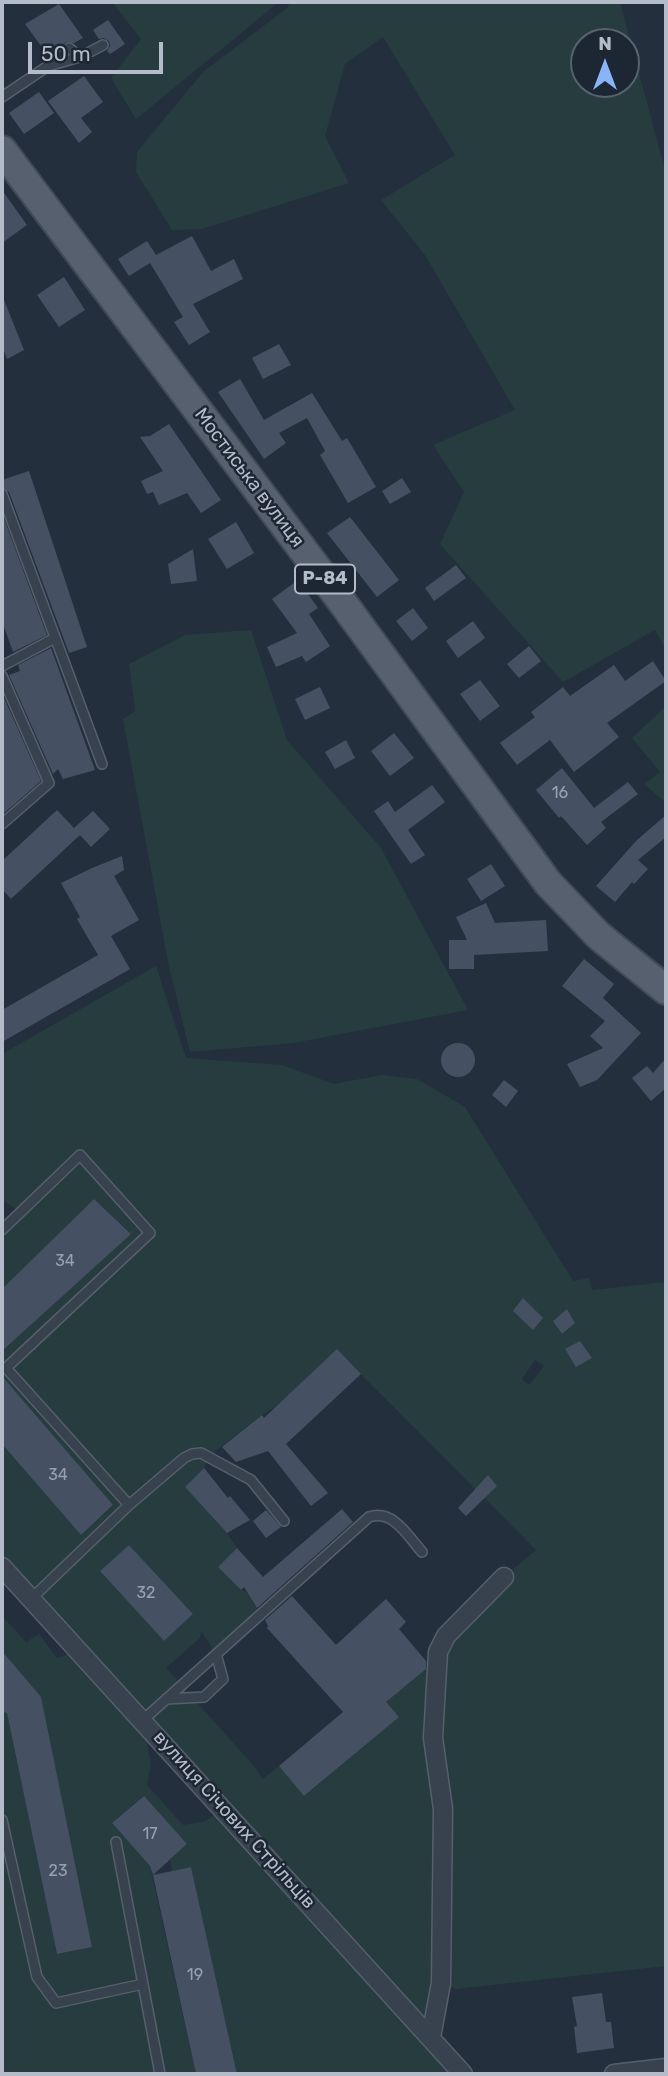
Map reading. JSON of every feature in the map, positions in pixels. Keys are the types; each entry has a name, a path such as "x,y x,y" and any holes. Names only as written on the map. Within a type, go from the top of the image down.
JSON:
{"main road":[{"name":"Мостиська вулиця","path":"2,150 340,599 548,883 599,936 666,990"}],"street":[{"name":"вулиця Січових Стрільців","path":"2,1567 463,2074"},
{"path":"431,2037 441,1983 443,1809 433,1738 438,1653 446,1636 504,1577"},
{"path":"614,2074 666,2068"}],"lane":[{"path":"2,97 48,66 80,57 103,45"},
{"path":"69,48 80,57"},
{"path":"2,494 102,764"},
{"path":"2,666 55,638"},
{"path":"2,676 49,783 2,824"},
{"path":"2,1230 80,1155 150,1233 6,1368 129,1505"},
{"path":"32,1600 129,1505 192,1454 201,1453 251,1480 284,1521"},
{"path":"143,1720 369,1517 380,1514 391,1518 422,1552"},
{"path":"166,1699 204,1697 223,1679 216,1654"},
{"path":"2,1820 37,1977 55,2003 143,1984"},
{"path":"116,1843 160,2074"}],"green space":[{"path":"112,2 279,2 136,119 111,78 141,39"},
{"path":"291,2 620,2 627,28 570,28 570,98 640,98 640,77 666,174 666,650 655,630 563,682 440,544 464,492 433,445 515,410 425,255 381,200 455,155 383,37 345,64 325,136 349,183 202,229 172,230 136,172 137,152 203,72 287,8"},
{"path":"251,630 287,740 381,848 468,1010 293,1043 190,1052 169,967 123,719 135,711 129,664 185,635"},
{"path":"666,706 666,803 644,784 660,772 632,738"},
{"path":"156,966 186,1058 282,1065 334,1084 382,1075 417,1079 465,1107 573,1281 589,1278 592,1290 666,1282 666,1966 456,1989 441,1983 431,2037 463,2074 237,2074 191,1867 172,1871 170,1860 187,1844 143,1796 112,1823 150,1866 196,2074 2,2074 2,1712 7,1713 57,1954 92,1947 42,1706 34,1689 2,1651 2,1616 26,1642 39,1634 57,1658 77,1651 2,1567 2,1444 81,1535 113,1506 2,1376 2,1351 131,1233 94,1199 2,1289 2,1230 21,1212 2,1200 2,1054","holes":["567,1309 575,1322 562,1334 553,1321","535,1360 544,1366 529,1385 522,1379","361,1374 536,1550 504,1577 430,1665 386,1702 398,1717 305,1796 279,1766 263,1779 166,1668 200,1638 201,1631 216,1654 260,1614 247,1592 241,1590 218,1567 237,1548 227,1533 185,1487 204,1468 209,1456 279,1404","129,1545 193,1614 164,1641 100,1571","143,1723 225,1810 203,1822 183,1825 147,1785 151,1764"]}],"building":[{"path":"59,4 83,38 74,43 66,42 62,46 63,51 50,58 25,24"},
{"path":"108,20 125,44 110,54 107,51 109,41 99,39 93,30"},
{"path":"84,76 103,102 81,118 92,132 79,143 48,101"},
{"path":"39,92 54,113 24,134 9,113"},
{"path":"2,190 27,225 2,243"},
{"path":"192,236 211,271 234,259 243,279 193,304 210,332 189,345 174,322 183,317 150,263 129,276 118,259 147,241 156,255"},
{"path":"64,277 85,310 59,327 37,295"},
{"path":"2,295 24,350 7,359 2,346"},
{"path":"279,344 291,365 263,379 252,358"},
{"path":"240,379 264,420 312,393 342,441 347,438 376,487 348,503 320,455 325,451 307,418 279,433 286,443 264,459 218,392"},
{"path":"169,424 221,500 201,513 187,493 159,505 153,492 147,494 141,481 163,471 140,437 150,436"},
{"path":"29,471 87,647 69,653 9,492 2,487 2,480"},
{"path":"402,478 411,492 390,504 382,491"},
{"path":"2,513 47,635 13,652 2,621"},
{"path":"350,517 399,580 377,597 327,533"},
{"path":"236,522 254,553 227,569 208,539"},
{"path":"193,549 197,581 171,584 168,564"},
{"path":"456,565 466,578 434,601 425,588"},
{"path":"298,580 318,608 309,614 330,646 306,662 302,656 276,667 267,647 297,633 272,599"},
{"path":"413,608 428,628 412,641 396,621"},
{"path":"473,621 485,638 458,658 446,641"},
{"path":"529,646 541,661 519,678 507,664"},
{"path":"51,648 95,770 63,779 58,769 53,774 9,675 20,671 18,665"},
{"path":"653,661 666,681 607,723 619,737 574,772 550,740 517,765 500,743 535,717 531,712 563,687 570,696 614,665 625,681"},
{"path":"480,680 500,706 480,721 460,694"},
{"path":"320,687 330,708 305,720 295,699"},
{"path":"2,693 41,781 2,815"},
{"path":"394,733 414,758 390,776 371,751"},
{"path":"346,740 355,758 335,769 325,752"},
{"path":"562,768 594,808 628,782 638,794 601,822 606,828 587,845 561,816 559,818 536,790"},
{"path":"432,785 445,802 408,830 425,855 411,864 374,811 388,801 395,812"},
{"path":"57,810 74,828 93,811 110,829 91,847 80,835 11,899 2,889 2,861"},
{"path":"666,815 666,837 638,860 648,869 634,884 632,882 615,902 596,886 637,840"},
{"path":"122,856 124,870 114,876 139,920 111,936 130,969 2,1042 2,1010 98,955 77,919 80,917 61,883"},
{"path":"491,864 505,886 481,901 467,879"},
{"path":"486,903 495,923 546,920 548,951 474,955 474,969 449,969 449,940 467,940 456,917"},
{"path":"584,959 614,984 603,998 641,1033 597,1080 580,1087 567,1064 603,1048 590,1036 605,1021 562,986"},
{"path":"458,1043 470,1048 475,1060 470,1072 458,1077 446,1072 441,1060 446,1048"},
{"path":"666,1058 666,1088 651,1101 632,1078 647,1066 653,1073"},
{"path":"504,1080 518,1091 506,1107 492,1095"},
{"path":"94,1199 131,1234 2,1351 2,1289"},
{"path":"523,1298 543,1318 533,1330 513,1311"},
{"path":"567,1309 575,1323 562,1334 553,1321"},
{"path":"580,1341 592,1358 576,1367 565,1349"},
{"path":"337,1349 361,1374 286,1444 328,1493 311,1506 268,1451 236,1462 222,1447 262,1415 264,1418"},
{"path":"2,1376 113,1505 81,1535 2,1444"},
{"path":"204,1468 250,1520 227,1533 185,1487"},
{"path":"488,1475 497,1486 466,1516 458,1508"},
{"path":"342,1509 353,1522 257,1608 244,1587 241,1590 218,1567 237,1548 263,1577"},
{"path":"266,1510 281,1527 266,1538 253,1521"},
{"path":"129,1545 193,1614 164,1641 100,1571"},
{"path":"292,1596 336,1645 386,1599 406,1622 399,1629 426,1661 426,1669 386,1702 399,1717 304,1796 279,1766 343,1712 267,1628 265,1620"},
{"path":"2,1651 41,1697 92,1947 57,1954 7,1713 2,1712"},
{"path":"144,1796 187,1844 153,1875 150,1866 112,1823"},
{"path":"191,1867 237,2074 196,2074 153,1875"},
{"path":"602,1993 606,2022 611,2022 614,2048 577,2053 574,2027 577,2026 572,1997"}]}
